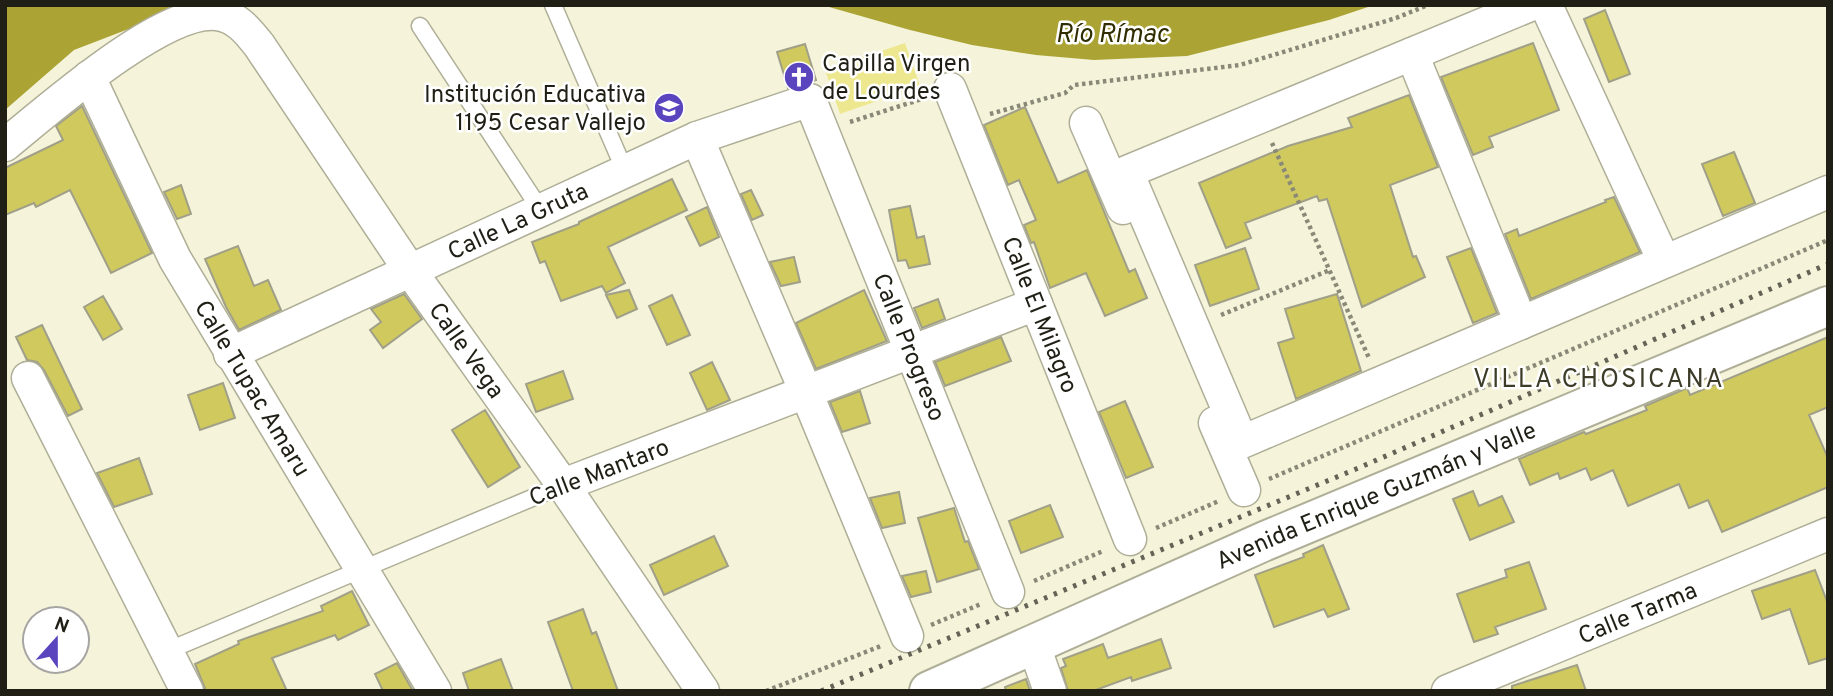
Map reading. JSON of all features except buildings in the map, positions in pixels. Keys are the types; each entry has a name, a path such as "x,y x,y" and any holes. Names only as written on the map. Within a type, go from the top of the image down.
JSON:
{"street":[{"path":"1530,5 1127,172 1242,442 1828,192"},
{"path":"1546,5 1664,261"},
{"name":"Calle Vega","path":"89,77 134,46 186,19 202,14 226,16 248,30 409,269 563,485 702,691"},
{"path":"1412,54 1521,323"},
{"path":"5,145 89,77"},
{"name":"Calle Tupac Amaru","path":"89,77 175,259 435,691"},
{"name":"Calle El Milagro","path":"950,89 1130,539"},
{"name":"Calle La Gruta","path":"230,354 696,138 810,100"},
{"name":"Calle Progreso","path":"810,100 1008,592"},
{"path":"1086,122 1244,490"},
{"path":"696,138 806,391 907,636"},
{"name":"Calle Mantaro","path":"563,485 1036,304"},
{"name":"Avenida Enrique Guzmán y Valle","path":"929,691 1278,536 1828,306"},
{"path":"29,378 187,691"},
{"name":"Calle Tarma","path":"1448,691 1828,534"},
{"path":"1033,643 1050,691"}],"lane":[{"path":"553,5 625,171"},
{"path":"420,26 540,209"},
{"name":"Calle Mantaro","path":"167,651 563,485"}],"path":[{"path":"962,121 1065,93 1074,85 1240,65 1396,19 1428,5"},
{"path":"822,131 950,89"},
{"path":"1261,116 1380,383"},
{"path":"1244,490 1828,240"},
{"path":"1193,327 1330,270"}],"shaded area":[{"path":"905,43 920,86 840,114 825,70"}],"water":[{"path":"5,5 191,5 74,50 5,110"},
{"name":"Río Rímac","path":"822,5 1374,5 1329,20 1187,56 1094,60 1036,55 972,45"}],"railway":[{"path":"821,691 1356,469 1828,264"}],"place":[{"name":"Capilla Virgen de Lourdes","path":"799,77"},
{"name":"Institución Educativa 1195 Cesar Vallejo","path":"669,108"}],"district":[{"name":"VILLA CHOSICANA","path":"1599,378"}]}
